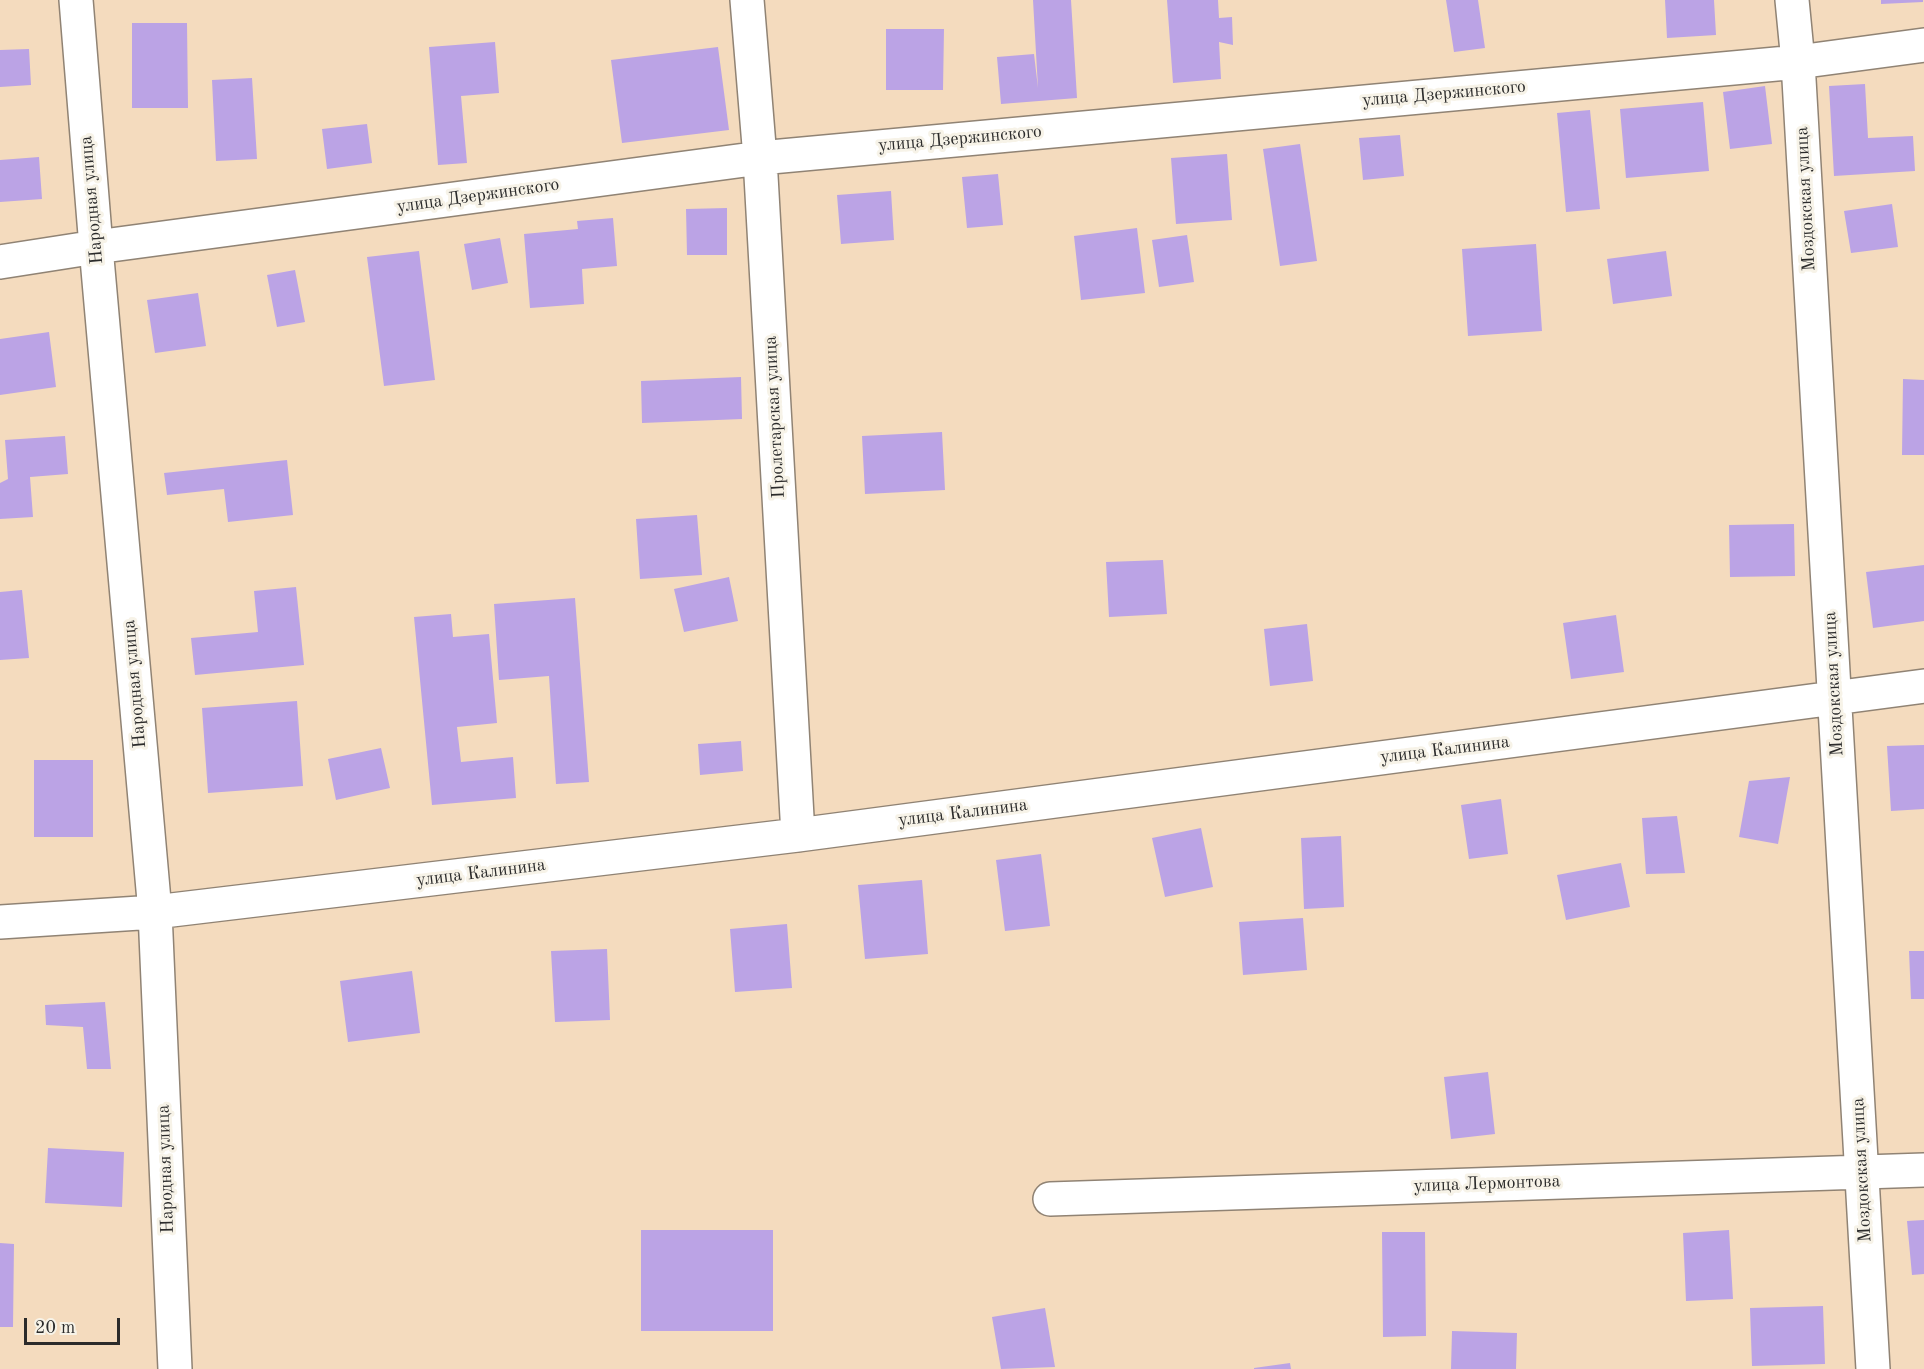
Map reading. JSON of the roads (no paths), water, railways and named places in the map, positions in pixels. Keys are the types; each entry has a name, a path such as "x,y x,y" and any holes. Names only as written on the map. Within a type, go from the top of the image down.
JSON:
{"street":[{"name":"Народная улица","path":"76,0 155,912 175,1369"},
{"name":"Пролетарская улица","path":"747,0 760,158 798,835"},
{"name":"Моздокская улица","path":"1792,0 1798,62 1873,1369"},
{"name":"улица Дзержинского","path":"0,262 96,247 760,158 1798,62 1924,45"},
{"name":"улица Калинина","path":"0,922 155,912 798,835 1924,686"},
{"name":"улица Лермонтова","path":"1050,1199 1924,1170"}]}
